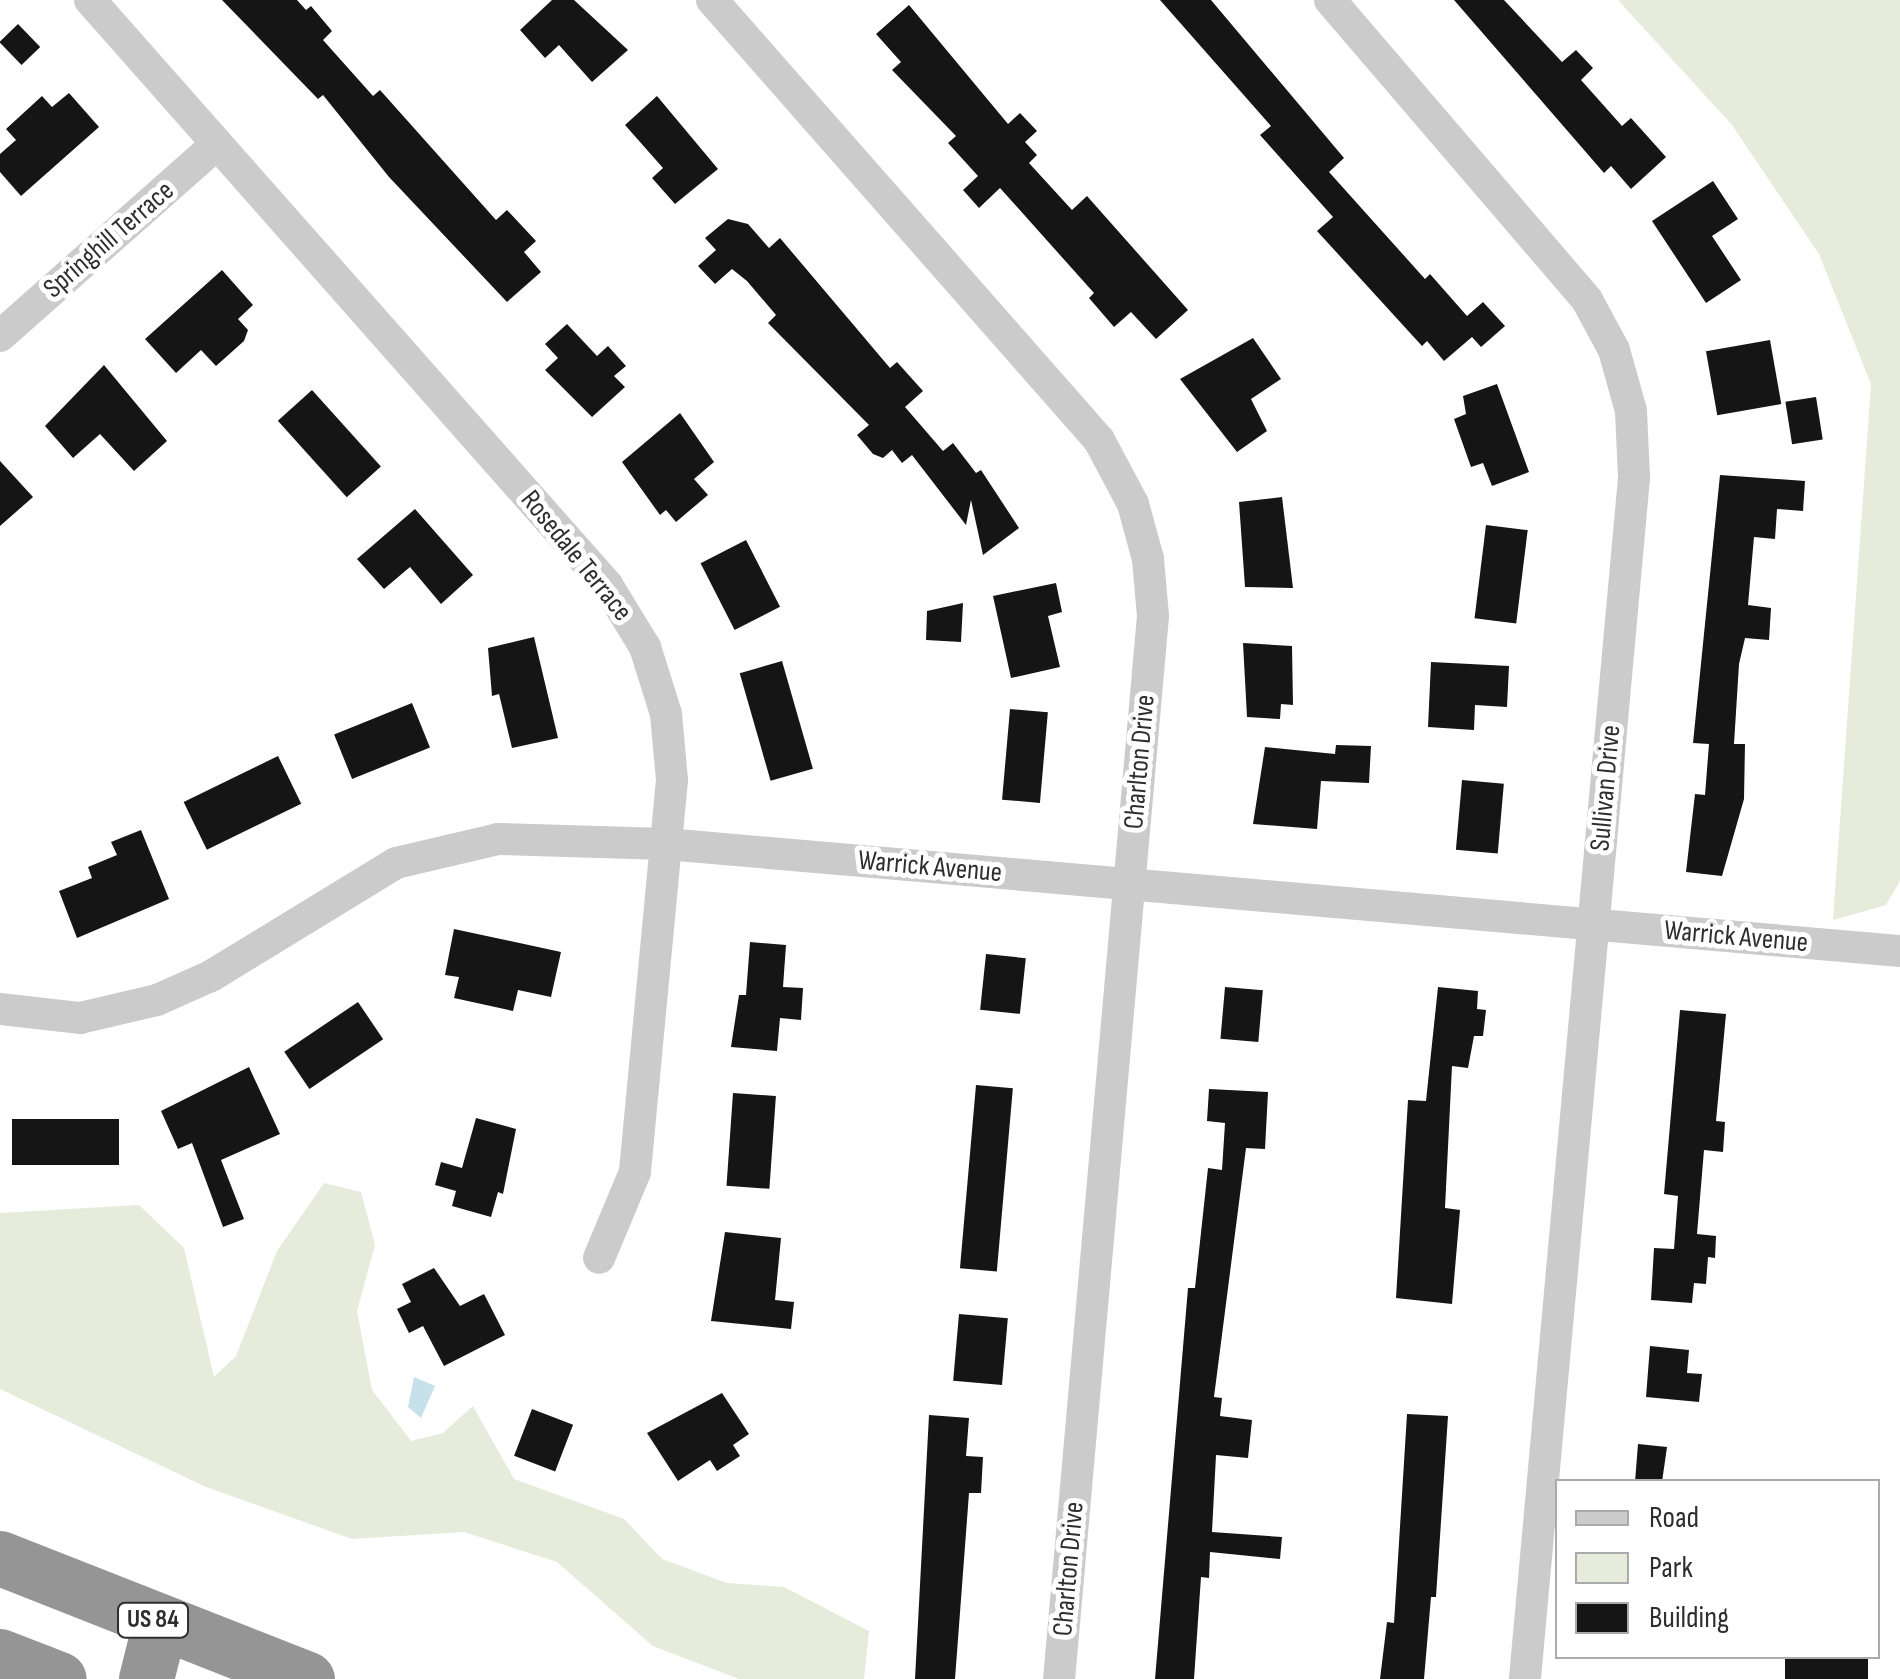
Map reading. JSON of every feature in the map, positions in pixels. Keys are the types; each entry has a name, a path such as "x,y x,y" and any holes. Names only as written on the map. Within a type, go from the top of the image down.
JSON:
{"highway":[{"name":"US 84","path":"0,1558 307,1679"},
{"path":"146,1679 160,1623"},
{"path":"0,1656 58,1679"}],"street":[{"name":"Rosedale Terrace","path":"90,0 628,615 666,714 672,780 635,1172 600,1258"},
{"name":"Charlton Drive","path":"712,0 1077,412 1118,472 1142,531 1152,587 1130,884 1059,1679"},
{"name":"Sullivan Drive","path":"1330,0 1570,276 1602,324 1624,378 1634,478 1524,1679"},
{"name":"Springhill Terrace","path":"0,336 218,144"},
{"name":"Warrick Avenue","path":"0,1009 80,1018 157,1000 210,976 356,883 442,848 498,839 666,844 1900,952"}],"green space":[{"path":"1618,0 1900,0 1900,881 1886,905 1833,920 1871,384 1819,254 1732,125"},
{"path":"324,1183 361,1192 375,1245 357,1311 372,1390 411,1441 443,1433 473,1406 514,1479 624,1519 662,1559 727,1583 784,1587 869,1631 864,1679 739,1679 653,1646 557,1562 464,1532 352,1539 206,1487 0,1389 0,1213 139,1205 184,1248 214,1377 236,1356 277,1251"}],"water":[{"path":"414,1377 435,1386 421,1418 408,1407"}],"building":[{"path":"222,0 297,0 306,10 311,6 332,31 323,40 373,96 380,90 496,220 507,210 536,241 524,252 541,272 507,302 389,177 323,95 318,99"},
{"path":"552,0 574,0 628,50 592,82 559,45 545,58 520,30"},
{"path":"1160,0 1211,0 1344,158 1329,172 1425,279 1430,274 1467,316 1483,302 1505,326 1481,347 1472,337 1444,361 1427,341 1422,346 1317,231 1333,217 1260,135 1271,126"},
{"path":"1454,0 1504,0 1562,62 1576,50 1593,68 1581,80 1622,126 1631,118 1666,157 1631,189 1611,166 1604,173"},
{"path":"909,5 1008,124 1020,113 1037,131 1025,142 1037,155 1029,163 1072,210 1087,196 1188,310 1156,339 1131,312 1114,327 1089,298 1094,293 1000,188 979,208 963,190 978,176 948,143 956,136 892,70 901,62 876,34"},
{"path":"18,24 40,47 22,65 0,43"},
{"path":"69,93 99,127 21,196 0,172 0,154 16,140 6,129 42,96 52,107"},
{"path":"657,96 718,169 675,204 652,178 663,168 625,125"},
{"path":"1713,181 1738,219 1712,236 1741,280 1706,303 1652,221"},
{"path":"728,219 748,224 769,248 780,238 890,368 897,362 923,391 905,407 943,451 953,443 976,473 981,470 1019,528 983,555 971,500 966,525 912,455 902,463 892,450 883,458 873,454 857,435 869,425 768,323 776,315 747,281 732,269 715,284 698,266 716,250 705,238"},
{"path":"222,270 253,305 238,319 248,330 244,341 216,366 201,350 176,373 145,339"},
{"path":"567,324 597,356 608,346 626,366 614,376 625,387 592,417 545,370 558,358 545,344"},
{"path":"1253,338 1281,379 1251,399 1267,431 1237,452 1180,379"},
{"path":"1770,340 1781,404 1717,415 1706,351"},
{"path":"104,365 167,441 134,471 100,434 73,458 45,426"},
{"path":"1497,384 1529,472 1492,486 1483,463 1471,467 1454,419 1466,414 1463,396"},
{"path":"312,390 381,467 347,497 278,421"},
{"path":"1816,397 1823,439 1792,444 1785,402"},
{"path":"680,413 714,462 694,479 708,495 676,522 666,510 660,515 622,462"},
{"path":"0,461 33,497 0,526"},
{"path":"1720,475 1805,481 1803,511 1777,509 1775,539 1754,537 1748,605 1771,608 1769,640 1745,638 1739,664 1734,744 1745,744 1744,799 1722,876 1686,872 1695,794 1705,795 1709,744 1693,743"},
{"path":"1282,497 1293,588 1245,587 1239,502"},
{"path":"415,509 473,575 441,604 410,567 384,589 357,559"},
{"path":"1486,525 1528,530 1516,623 1475,618"},
{"path":"746,540 780,607 735,630 701,563"},
{"path":"1056,583 1062,612 1048,616 1060,667 1011,678 993,596"},
{"path":"963,603 961,642 926,640 927,611"},
{"path":"534,637 558,738 512,748 499,694 492,696 488,648"},
{"path":"1243,643 1292,646 1293,705 1281,704 1280,719 1247,717"},
{"path":"782,661 813,769 771,781 740,673"},
{"path":"1431,662 1509,666 1507,707 1475,705 1474,730 1428,727"},
{"path":"412,703 430,748 352,779 334,734"},
{"path":"1010,709 1048,712 1040,803 1002,800"},
{"path":"1336,745 1371,746 1369,783 1321,781 1317,829 1253,824 1265,747 1335,754"},
{"path":"278,756 301,804 207,850 184,802"},
{"path":"1462,780 1504,784 1498,853 1456,850"},
{"path":"141,830 169,899 77,938 59,891 92,878 88,867 117,855 111,842"},
{"path":"454,929 561,952 551,997 518,990 513,1011 454,998 459,977 445,975"},
{"path":"750,942 786,945 783,987 803,988 801,1020 780,1018 777,1051 731,1047 739,995 746,995"},
{"path":"986,954 1026,958 1020,1014 980,1010"},
{"path":"1225,987 1263,990 1258,1042 1220,1039"},
{"path":"1438,987 1478,991 1477,1009 1486,1010 1483,1036 1474,1036 1468,1068 1452,1066 1445,1208 1460,1210 1452,1304 1396,1298 1408,1100 1426,1101"},
{"path":"358,1002 383,1039 309,1089 284,1052"},
{"path":"1680,1010 1726,1014 1716,1121 1725,1122 1723,1152 1704,1150 1697,1234 1716,1236 1715,1258 1708,1257 1706,1284 1694,1283 1692,1303 1651,1300 1654,1248 1674,1249 1678,1196 1664,1194"},
{"path":"249,1067 280,1134 221,1160 244,1219 223,1227 192,1143 178,1149 161,1111"},
{"path":"976,1085 1013,1088 997,1272 960,1268"},
{"path":"1209,1089 1268,1092 1265,1149 1246,1148 1214,1397 1222,1398 1220,1416 1252,1420 1248,1458 1216,1455 1212,1532 1282,1537 1280,1559 1210,1552 1209,1578 1201,1577 1194,1679 1155,1679 1188,1288 1195,1288 1208,1168 1222,1170 1225,1123 1207,1121"},
{"path":"733,1093 776,1096 769,1189 727,1186"},
{"path":"476,1118 516,1129 503,1194 498,1192 491,1217 452,1206 456,1191 435,1185 441,1162 462,1168"},
{"path":"12,1119 119,1119 119,1165 12,1165"},
{"path":"725,1232 781,1238 775,1300 794,1302 791,1329 711,1321"},
{"path":"434,1268 460,1306 484,1294 505,1335 444,1366 423,1326 409,1333 397,1309 411,1302 402,1284"},
{"path":"959,1314 1008,1318 1002,1385 953,1381"},
{"path":"1650,1346 1689,1350 1687,1373 1702,1374 1699,1402 1646,1397"},
{"path":"722,1393 749,1434 733,1445 740,1456 717,1471 710,1460 678,1481 647,1433"},
{"path":"532,1409 573,1425 555,1471 514,1456"},
{"path":"1407,1414 1448,1416 1436,1597 1431,1597 1424,1679 1380,1679 1387,1622 1394,1623"},
{"path":"929,1415 969,1418 966,1456 983,1457 981,1493 969,1493 955,1679 915,1679"},
{"path":"1638,1444 1667,1447 1662,1479 1635,1479"},
{"path":"1785,1659 1868,1659 1868,1679 1785,1679"}]}
